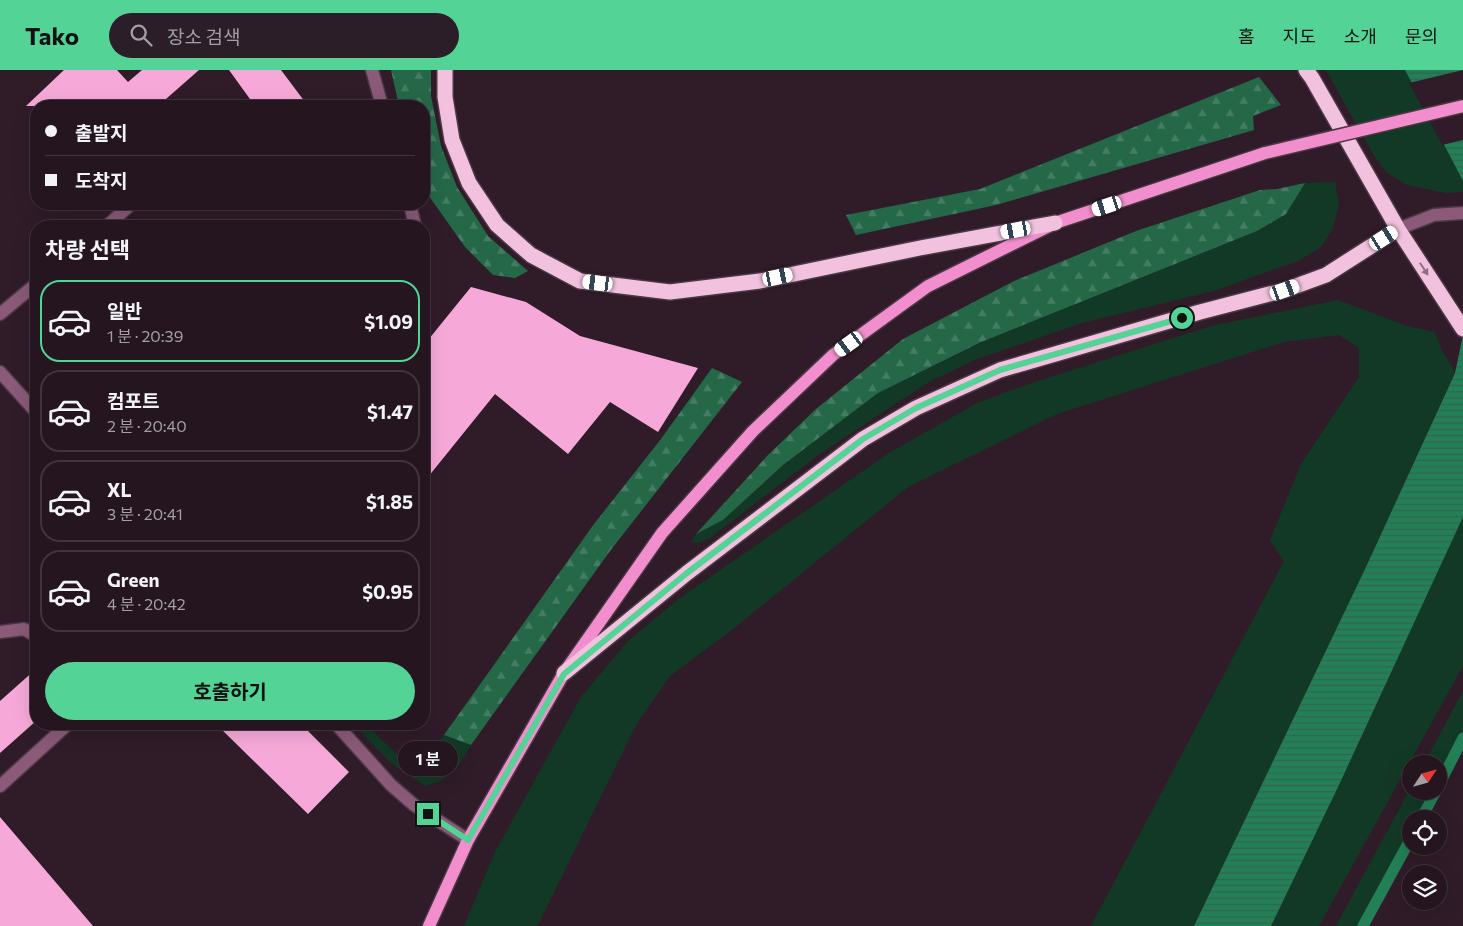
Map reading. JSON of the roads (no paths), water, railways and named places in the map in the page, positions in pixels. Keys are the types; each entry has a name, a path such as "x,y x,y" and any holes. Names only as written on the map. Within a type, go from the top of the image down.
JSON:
{"highway":[{"path":"445,70 445,97 452,140 469,183 497,225 531,255 580,281 670,292 760,281 1054,223"},
{"path":"1306,70 1398,228 1463,329"},
{"path":"564,674 687,573 863,439 916,408 1000,370 1200,312 1285,290 1326,275 1398,228"}],"main road":[{"path":"429,926 468,840 564,674 662,533 753,431 833,355 928,286 1054,223 1265,153 1463,106"}],"street":[{"path":"372,70 380,100"},
{"path":"113,220 124,210"},
{"path":"1398,228 1434,216 1463,213"},
{"path":"0,314 30,289"},
{"path":"0,372 30,405"},
{"path":"0,632 24,629 30,632"},
{"path":"0,786 61,730"},
{"path":"341,730 391,785 414,805 468,840"}],"waterway":[{"path":"1448,767 1463,738"},
{"path":"1426,810 1431,800"},
{"path":"1363,926 1402,854"}]}
